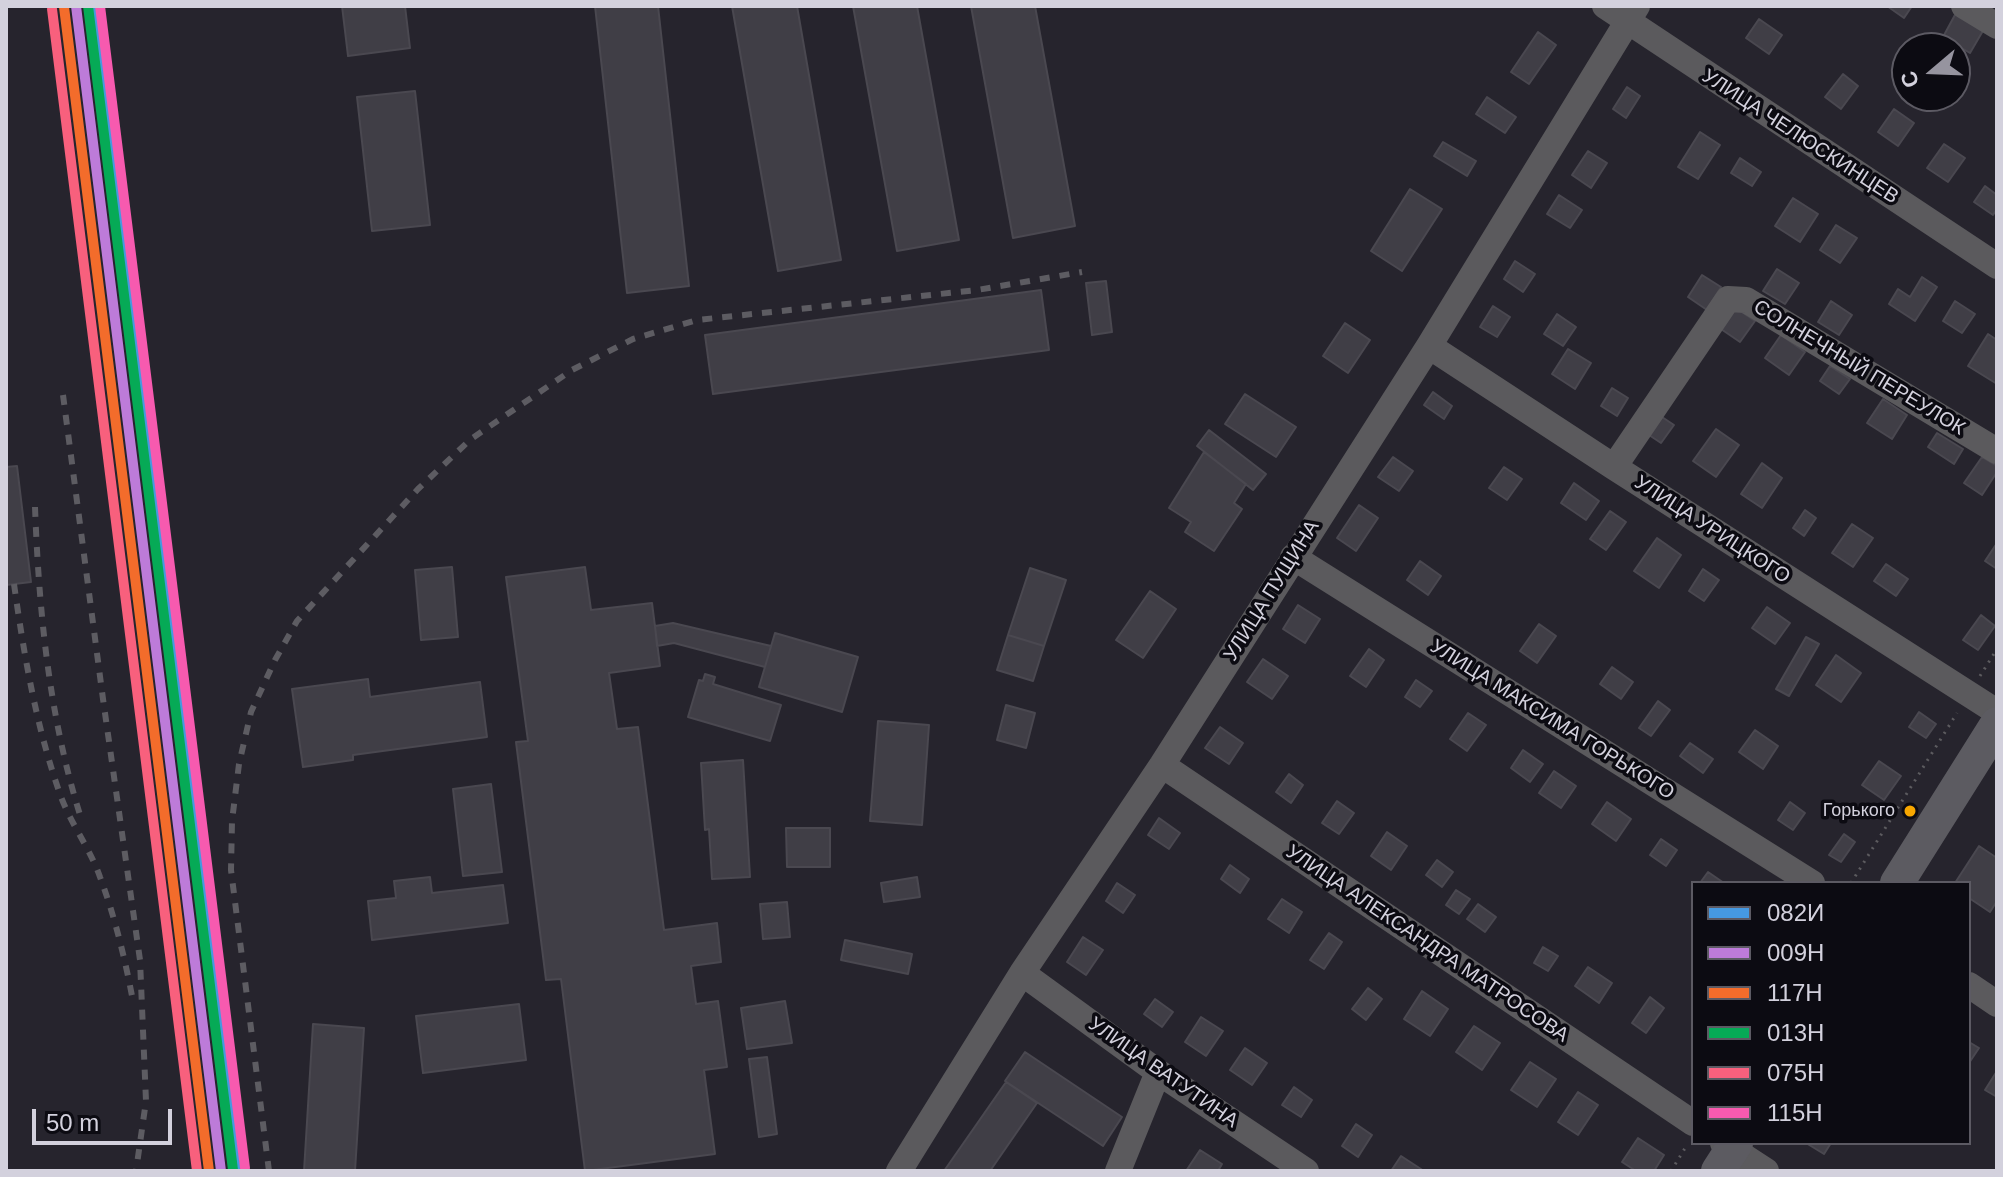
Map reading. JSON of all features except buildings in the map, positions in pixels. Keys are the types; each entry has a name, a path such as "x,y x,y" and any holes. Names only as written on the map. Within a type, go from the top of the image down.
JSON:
{"main road":[{"path":"1898,881 1997,724"}],"street":[{"name":"УЛИЦА ЧЕЛЮСКИНЦЕВ","path":"1605,6 1632,14 1997,266"},
{"path":"1964,6 1997,26"},
{"name":"УЛИЦА ПУЩИНА","path":"899,1171 1022,973 1162,765 1429,346 1632,14"},
{"name":"СОЛНЕЧНЫЙ ПЕРЕУЛОК","path":"1614,467 1728,299 1746,300 1997,451"},
{"name":"УЛИЦА УРИЦКОГО","path":"1429,346 1997,712"},
{"name":"УЛИЦА МАКСИМА ГОРЬКОГО","path":"1293,557 1809,881"},
{"name":"УЛИЦА АЛЕКСАНДРА МАТРОСОВА","path":"1162,765 1691,1122"},
{"name":"УЛИЦА ВАТУТИНА","path":"1022,973 1158,1072 1306,1171"},
{"path":"1971,986 1997,1004"},
{"path":"1118,1171 1158,1072"},
{"path":"1727,1151 1766,1171"}],"path":[{"path":"1852,881 1997,649"},
{"path":"1671,1171 1691,1137"}],"railway":[{"path":"269,1171 231,870 232,821 239,764 251,712 297,621 418,489 471,439 572,370 633,339 697,320 977,290 1082,272"},
{"path":"63,395 140,960 146,1101 136,1171"},
{"path":"35,507 39,586 53,703 81,818"},
{"path":"14,584 44,742 64,805 96,866 105,892 133,1001"}],"transit line":[{"name":"009Н","path":"76,6 221,1171"},
{"name":"013Н","path":"88,6 233,1170"},
{"name":"082И","path":"95,6 236,1171"},
{"name":"115Н","path":"100,6 245,1168"},
{"name":"117Н","path":"64,7 209,1171"},
{"name":"075Н","path":"52,9 197,1171"}],"place":[{"name":"Горького","path":"1910,811"}]}
